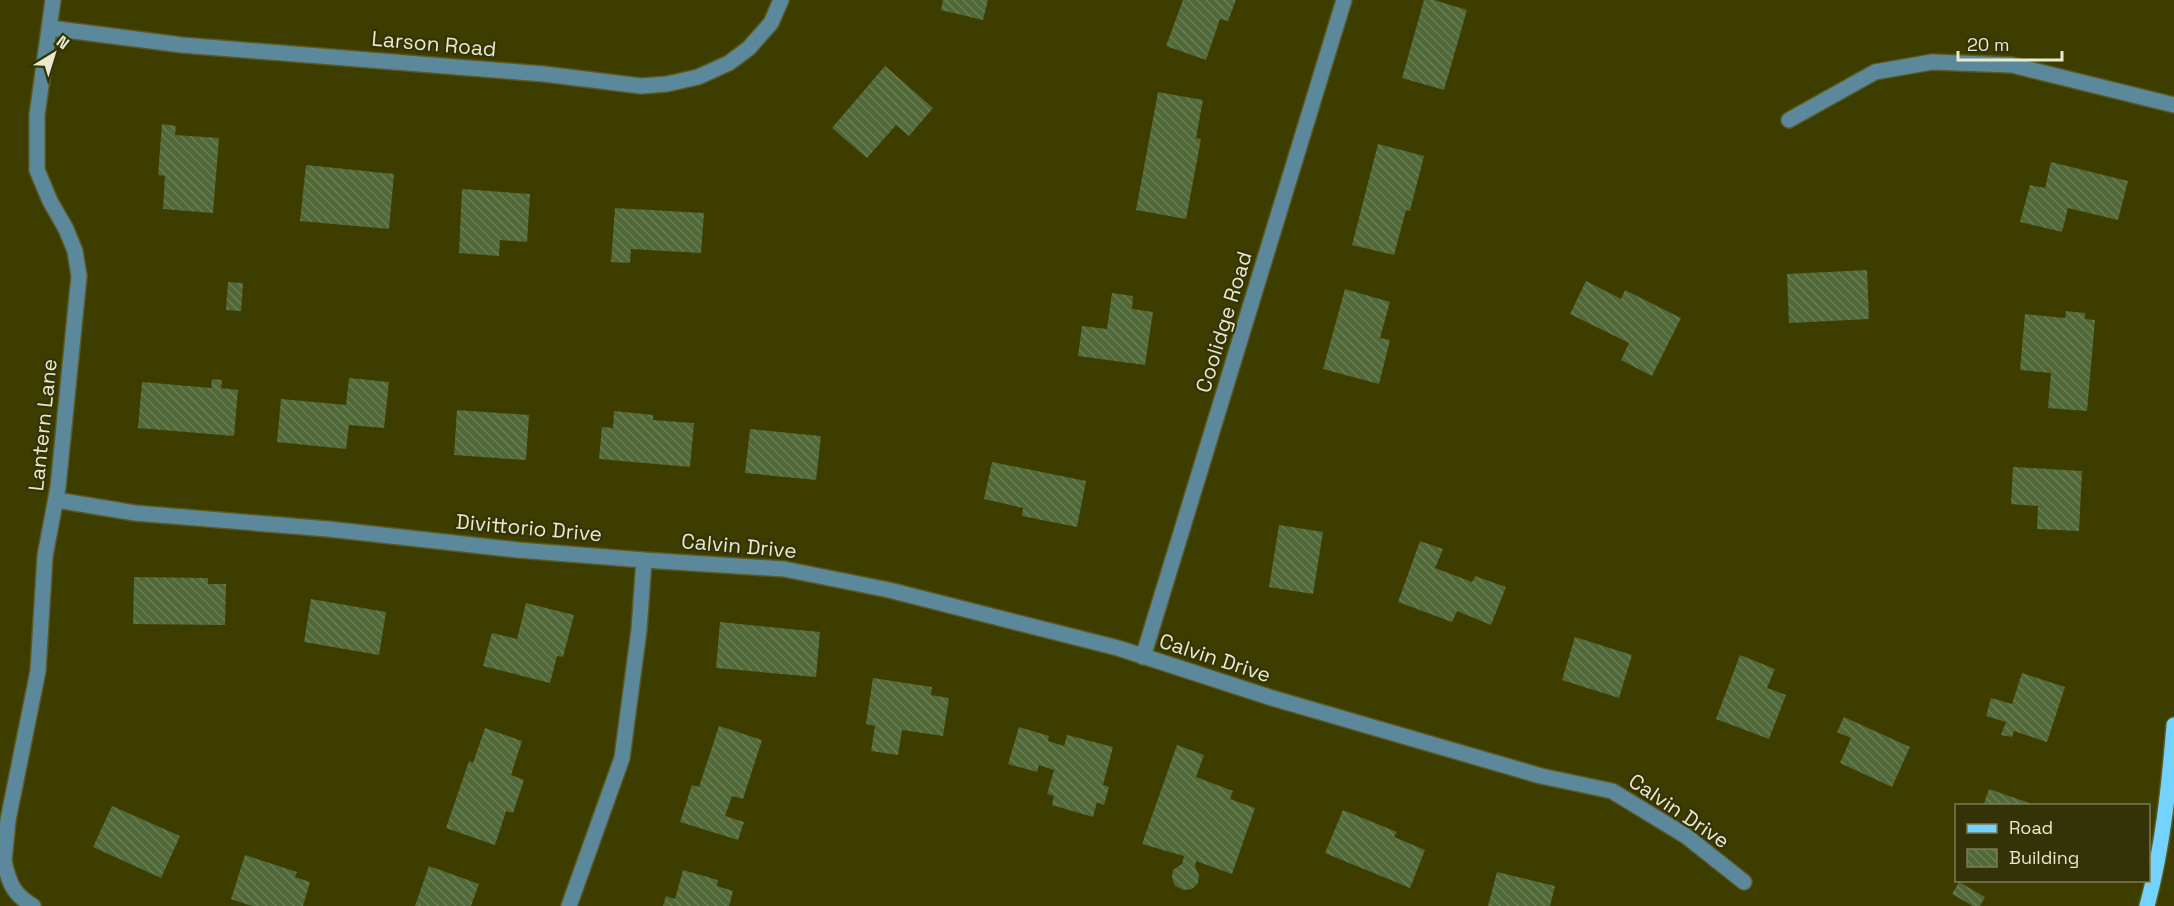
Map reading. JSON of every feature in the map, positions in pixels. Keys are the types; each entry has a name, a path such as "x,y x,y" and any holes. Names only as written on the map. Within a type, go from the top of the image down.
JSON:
{"main road":[{"path":"2147,906 2155,876 2165,809 2174,725"}],"street":[{"name":"Lantern Lane","path":"2,861 38,671 45,556 56,500 65,430 79,276 75,251 37,170 37,115 53,0"},
{"name":"Larson Road","path":"50,28 182,45 532,73 641,86 667,84 698,77 729,63 749,48 771,23 781,0"},
{"name":"Coolidge Road","path":"1143,657 1344,0"},
{"path":"1789,120 1875,72 1932,62 2012,65 2174,105"},
{"name":"Divittorio Drive","path":"56,500 135,513 328,529 518,550 644,560"},
{"name":"Calvin Drive","path":"644,560 784,569 889,590 1107,646 1272,698 1541,776 1612,791 1686,836 1744,882"},
{"path":"569,906 622,758 639,630 644,560"},
{"path":"2,861 9,882 21,899 33,906"}],"building":[{"path":"943,0 988,0 983,20 941,10"},
{"path":"1183,0 1236,0 1228,21 1220,19 1206,60 1166,46"},
{"path":"1424,0 1434,0 1467,10 1444,90 1402,78"},
{"path":"885,66 933,108 909,136 896,125 867,158 832,128"},
{"path":"1158,92 1203,100 1196,138 1201,139 1186,219 1136,210"},
{"path":"162,124 176,126 175,135 219,138 213,213 163,209 165,176 158,175"},
{"path":"1378,144 1424,156 1410,211 1406,210 1394,255 1352,245"},
{"path":"2051,162 2128,181 2118,220 2068,208 2062,232 2020,222 2030,185 2045,188"},
{"path":"306,165 394,174 389,229 300,221"},
{"path":"462,189 530,194 527,242 500,240 499,256 459,253"},
{"path":"615,208 704,213 701,253 631,249 630,263 611,262"},
{"path":"1867,270 1869,319 1789,323 1787,274"},
{"path":"1586,281 1621,299 1625,290 1681,318 1652,376 1621,360 1629,343 1570,314"},
{"path":"228,282 243,283 241,311 226,310"},
{"path":"1345,289 1390,302 1380,338 1390,340 1379,384 1323,369"},
{"path":"1112,293 1133,296 1132,309 1153,312 1145,365 1078,356 1082,326 1107,329"},
{"path":"2066,311 2085,313 2085,319 2095,320 2087,411 2048,408 2051,373 2020,370 2025,314 2065,318"},
{"path":"349,378 389,382 384,428 349,425 346,449 277,442 281,399 346,405"},
{"path":"212,379 222,380 221,388 238,390 234,436 138,428 142,382 211,388"},
{"path":"457,410 529,415 526,460 454,455"},
{"path":"614,411 653,415 653,420 694,423 690,467 599,459 602,427 613,428"},
{"path":"750,429 821,436 816,480 745,473"},
{"path":"992,462 1086,481 1077,527 1022,516 1023,508 984,499"},
{"path":"2013,467 2082,471 2079,531 2037,529 2038,506 2011,504"},
{"path":"1279,525 1323,532 1313,594 1269,587"},
{"path":"1420,541 1443,549 1435,568 1472,582 1475,576 1506,587 1491,625 1457,611 1452,622 1398,602"},
{"path":"134,577 208,578 208,584 226,584 225,625 133,624"},
{"path":"311,599 386,612 379,655 304,642"},
{"path":"526,603 574,615 563,657 557,656 550,683 483,666 492,633 517,639"},
{"path":"720,622 820,632 816,677 716,668"},
{"path":"1575,637 1632,655 1619,698 1562,680"},
{"path":"1740,655 1775,669 1767,688 1786,695 1769,739 1716,719"},
{"path":"2022,673 2065,687 2047,742 2014,731 2012,737 2001,735 2006,722 1986,716 1991,698 2012,704"},
{"path":"873,678 932,687 931,695 949,698 943,736 902,730 898,755 871,751 875,726 866,724"},
{"path":"1844,717 1910,747 1892,787 1840,763 1851,738 1837,732"},
{"path":"719,726 762,740 743,799 732,796 725,816 744,822 738,840 680,822 692,785 699,787"},
{"path":"1019,727 1049,736 1048,741 1064,746 1067,735 1113,747 1103,785 1109,787 1104,805 1097,802 1093,817 1052,805 1054,796 1047,794 1054,770 1039,765 1037,772 1008,764"},
{"path":"485,728 522,741 511,775 524,780 513,813 506,811 495,845 446,828 469,761 473,763"},
{"path":"1177,745 1204,755 1196,777 1233,791 1230,799 1255,808 1232,874 1196,861 1198,883 1192,889 1184,890 1175,886 1172,877 1173,870 1182,864 1184,856 1142,844"},
{"path":"1989,789 2032,804 1984,804"},
{"path":"112,806 180,836 161,878 93,847"},
{"path":"1343,810 1397,832 1394,837 1425,850 1410,888 1325,853"},
{"path":"245,855 297,872 295,877 310,882 303,906 252,906 231,899"},
{"path":"429,866 479,884 471,906 415,906"},
{"path":"683,870 718,880 717,886 733,891 729,906 663,906 666,896 675,899"},
{"path":"1497,872 1555,886 1550,906 1488,906"},
{"path":"1959,882 1985,897 1980,906 1973,906 1952,894"}]}
